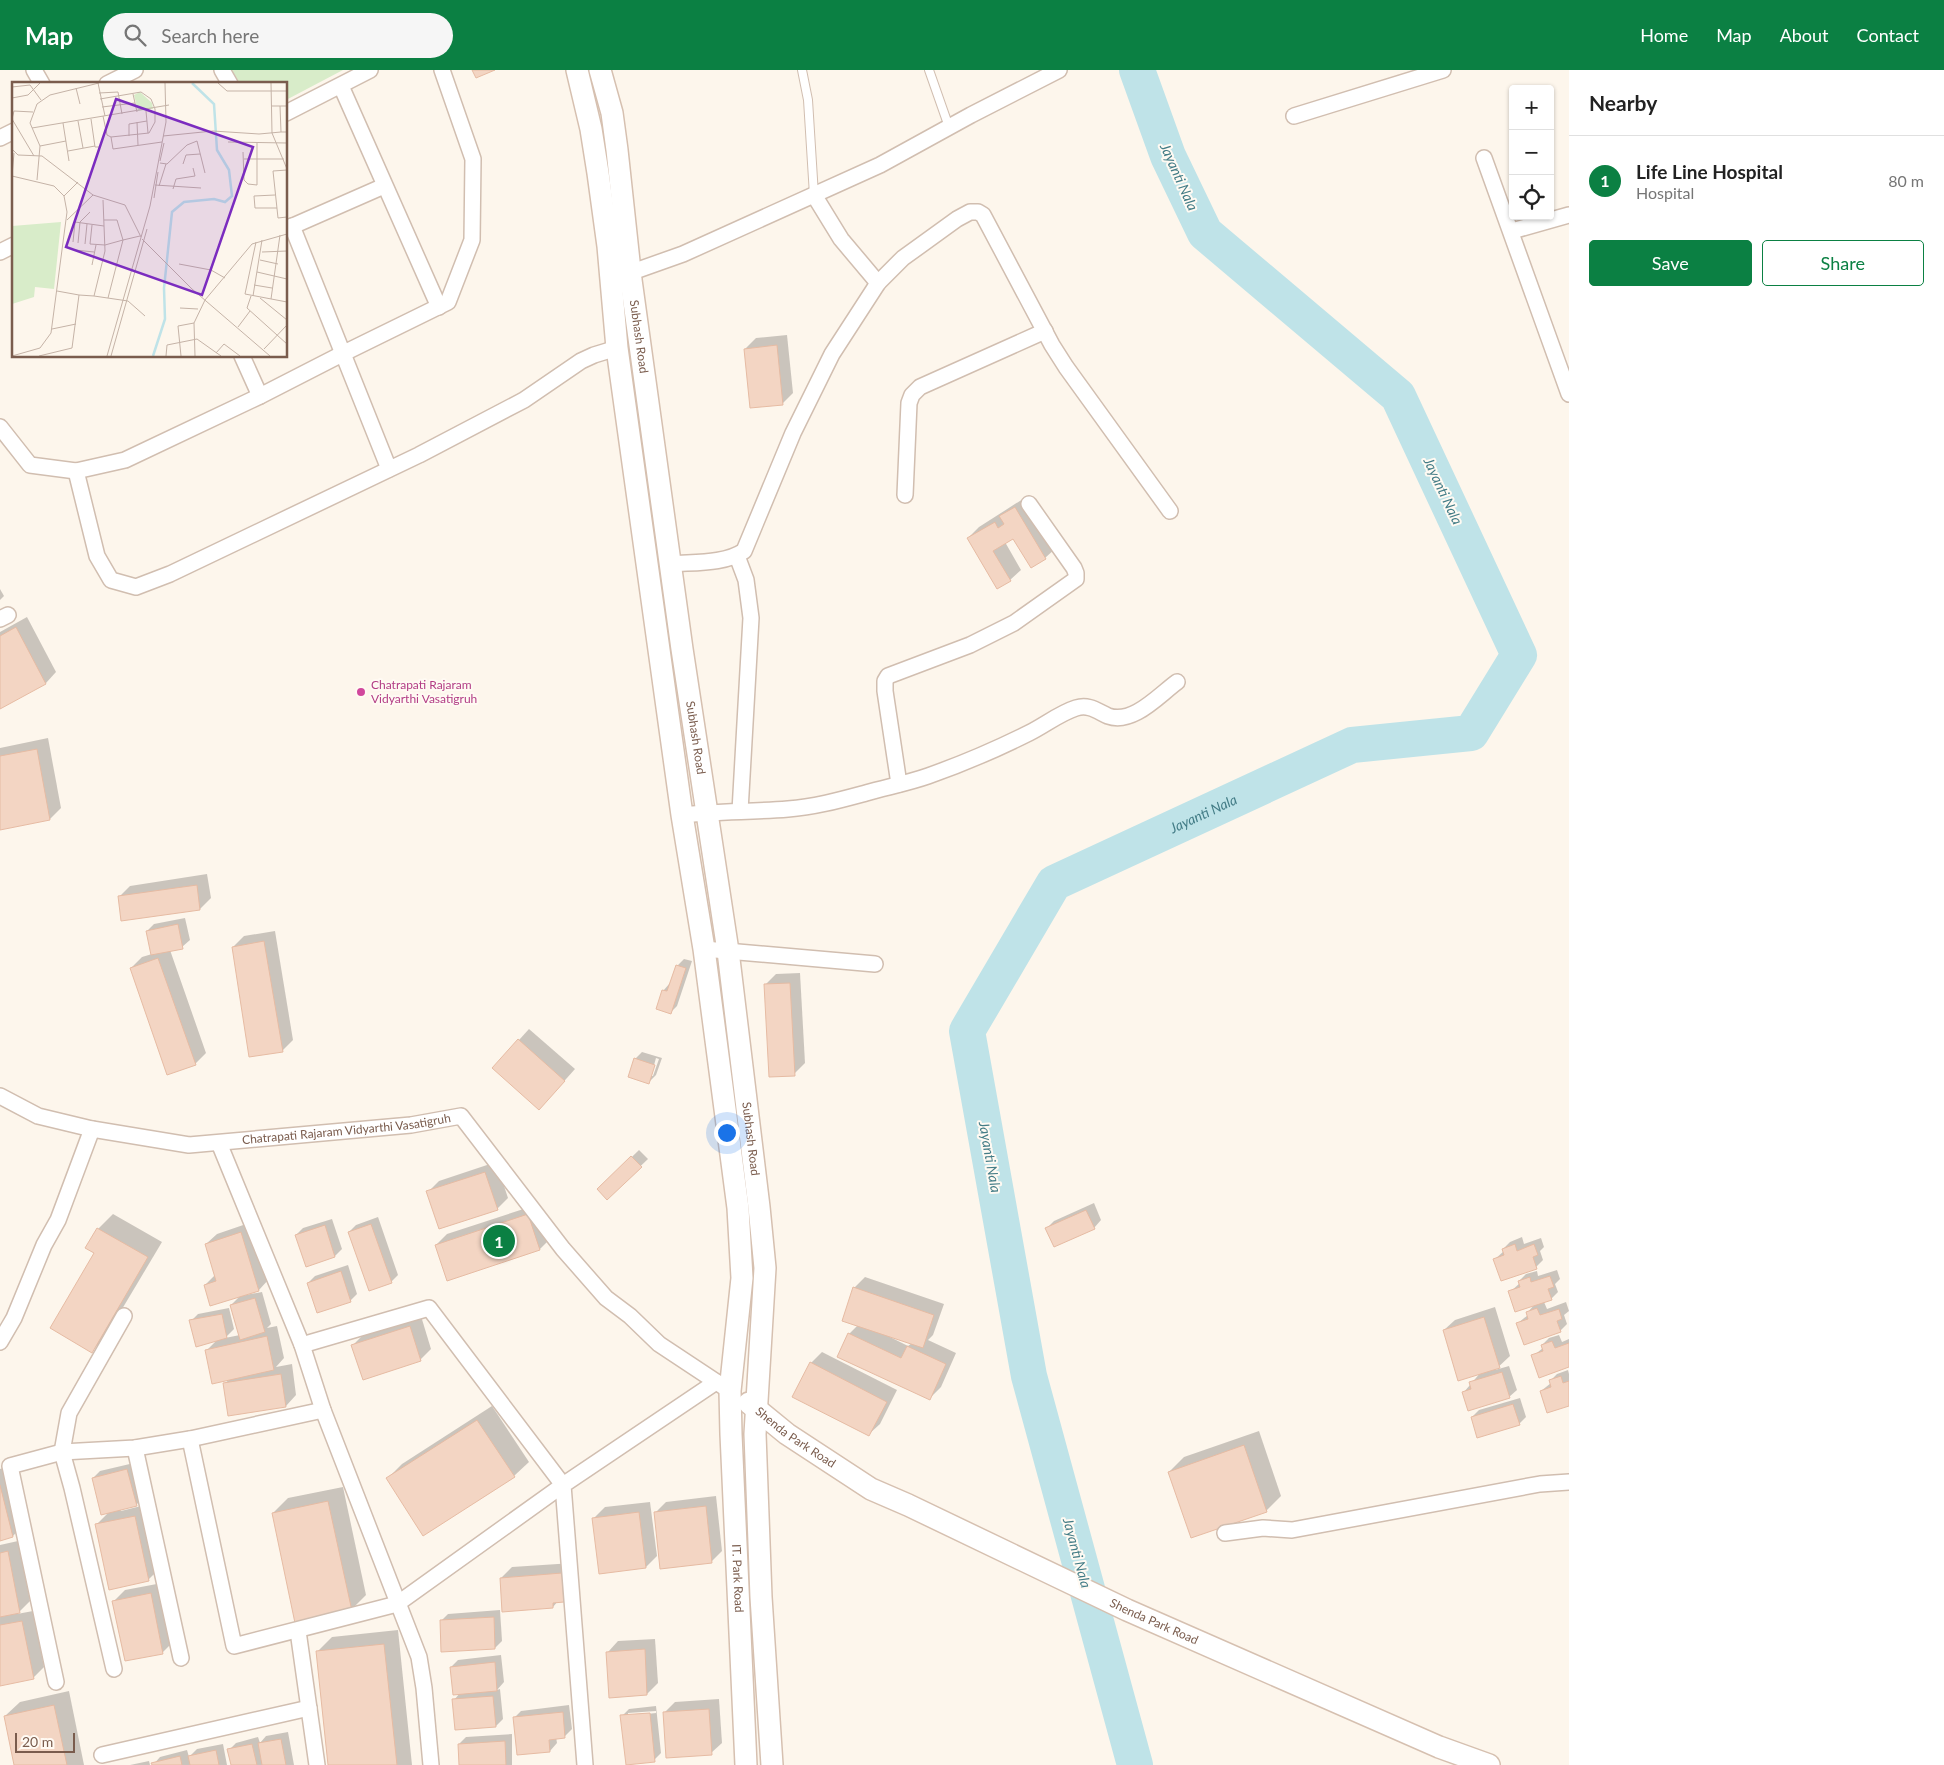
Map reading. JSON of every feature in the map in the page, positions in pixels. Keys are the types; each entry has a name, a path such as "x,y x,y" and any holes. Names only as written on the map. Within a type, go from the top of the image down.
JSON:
{"main road":[{"name":"Subhash Road","path":"577,70 591,129 598,173 608,246 617,348 682,816 704,949 739,1226 742,1284 723,1387"},
{"name":"Subhash Road","path":"600,70 612,113 631,272 671,564 744,1072 765,1268 757,1408"},
{"path":"645,545 668,541"},
{"name":"Shenda Park Road","path":"723,1387 757,1408 787,1434 871,1490 908,1505 1109,1601 1439,1746 1489,1765"},
{"name":"IT. Park Road","path":"723,1387 732,1483 746,1765"},
{"name":"IT. Park Road","path":"757,1408 755,1434 761,1597 772,1765"}],"street":[{"path":"34,70 41,82"},
{"path":"111,82 135,70"},
{"path":"222,70 229,82"},
{"path":"288,112 370,70"},
{"path":"0,427 30,465 76,471 125,460 260,396 448,302 472,240 473,159 442,70"},
{"path":"610,279 682,254 814,196 880,165 1059,70"},
{"path":"1294,116 1443,70"},
{"path":"340,86 439,307"},
{"path":"0,138 12,132"},
{"path":"1484,158 1512,231 1569,394"},
{"path":"384,186 289,228 389,470"},
{"path":"814,196 841,239 878,284"},
{"path":"671,564 726,558 737,556 744,551 793,433 832,354 878,284 902,258 970,212 978,212 986,221 1066,367 1170,511"},
{"path":"1512,231 1569,215"},
{"path":"0,252 12,246"},
{"path":"905,495 909,403 912,395 920,387 1045,331"},
{"path":"76,471 97,556 111,580 136,587 170,574 389,470 524,400 594,354 617,348"},
{"path":"243,358 260,396"},
{"path":"899,784 885,690 885,681 888,676 970,645 1014,623 1076,579 1074,568 1029,504"},
{"path":"737,556 746,580 751,618 740,811"},
{"path":"682,816 740,811 788,810 816,806 899,784 931,775 964,762 1029,733 1076,708 1096,709 1110,716 1120,718 1128,716 1137,712 1177,682"},
{"path":"704,949 875,964"},
{"name":"Chatrapati Rajaram Vidyarthi Vasatigruh","path":"0,1096 38,1116 92,1129 189,1145 411,1125 461,1116 563,1249 606,1298 630,1316 660,1344 723,1387"},
{"path":"0,1342 14,1318 44,1244 58,1220 92,1129"},
{"path":"219,1143 302,1345 323,1410 419,1657 424,1688 431,1765"},
{"path":"302,1345 428,1308 563,1485 585,1765"},
{"path":"114,1669 62,1452 69,1413 124,1316"},
{"path":"190,1439 234,1646 397,1604 563,1485 723,1387"},
{"path":"56,1682 10,1466 62,1452 135,1448 190,1439 323,1410"},
{"path":"135,1448 181,1658"},
{"path":"1225,1533 1263,1528 1292,1530 1530,1486 1569,1482"},
{"path":"298,1631 317,1765"},
{"path":"102,1755 309,1708"}],"lane":[{"path":"802,70 808,100 814,196"},
{"path":"929,70 949,127"}],"green space":[{"path":"232,70 343,70 288,99 288,82 239,82"}],"building":[{"path":"472,70 495,70 476,78"},
{"path":"777,345 783,405 750,408 744,349"},
{"path":"1015,507 1046,559 1031,568 1013,539 993,551 1011,581 997,589 967,538 995,522 998,528 1004,524 999,516"},
{"path":"16,627 46,684 0,709 0,636"},
{"path":"37,749 50,820 0,830 0,756"},
{"path":"197,885 200,910 121,921 118,896"},
{"path":"178,924 183,949 151,955 146,931"},
{"path":"264,941 283,1052 249,1057 232,947"},
{"path":"158,958 196,1065 167,1075 130,968"},
{"path":"676,965 686,968 671,1014 656,1009 662,990 667,991"},
{"path":"790,983 795,1076 769,1077 764,984"},
{"path":"518,1039 565,1081 539,1110 492,1068"},
{"path":"634,1058 655,1065 649,1084 628,1077"},
{"path":"631,1156 642,1167 607,1200 597,1189"},
{"path":"485,1172 498,1210 439,1229 426,1191"},
{"path":"1086,1210 1095,1229 1054,1247 1045,1228"},
{"path":"528,1214 540,1250 447,1281 435,1245"},
{"path":"371,1224 392,1283 369,1291 348,1232"},
{"path":"325,1225 335,1257 306,1267 295,1235"},
{"path":"97,1228 148,1257 92,1353 50,1328 94,1253 85,1248"},
{"path":"241,1232 259,1291 210,1306 204,1285 216,1281 205,1244"},
{"path":"1515,1244 1517,1251 1534,1244 1538,1255 1533,1257 1537,1269 1501,1281 1493,1259 1504,1255 1502,1249"},
{"path":"341,1271 351,1302 317,1313 307,1283"},
{"path":"1550,1276 1554,1287 1548,1289 1552,1300 1515,1312 1508,1291 1520,1287 1518,1281 1530,1277 1531,1282"},
{"path":"853,1287 934,1315 923,1348 842,1321"},
{"path":"255,1298 265,1332 240,1340 230,1305"},
{"path":"1537,1308 1540,1315 1559,1309 1562,1319 1557,1321 1561,1332 1524,1345 1516,1323 1528,1319 1526,1312"},
{"path":"222,1314 227,1338 196,1347 189,1320"},
{"path":"1484,1317 1500,1368 1458,1381 1443,1330"},
{"path":"410,1326 421,1361 363,1380 351,1345"},
{"path":"848,1333 901,1358 907,1346 946,1364 930,1400 837,1357"},
{"path":"267,1336 274,1370 212,1384 205,1350"},
{"path":"1552,1341 1555,1348 1569,1343 1569,1367 1539,1378 1531,1355 1543,1351 1541,1345"},
{"path":"810,1362 887,1402 869,1436 792,1397"},
{"path":"1502,1372 1510,1398 1468,1411 1462,1392 1471,1389 1469,1382"},
{"path":"281,1374 286,1407 228,1416 223,1383"},
{"path":"1561,1376 1563,1383 1569,1381 1569,1406 1547,1413 1540,1391 1551,1387 1549,1380"},
{"path":"1513,1404 1520,1425 1477,1438 1471,1417"},
{"path":"477,1420 515,1477 423,1536 386,1478"},
{"path":"1244,1445 1267,1512 1191,1538 1168,1472"},
{"path":"127,1469 137,1506 101,1515 92,1478"},
{"path":"0,1485 13,1537 0,1541"},
{"path":"328,1501 352,1611 295,1623 272,1513"},
{"path":"706,1506 712,1563 660,1569 654,1512"},
{"path":"639,1512 646,1568 599,1574 592,1518"},
{"path":"135,1516 149,1581 109,1590 95,1524"},
{"path":"8,1551 20,1613 0,1617 0,1553"},
{"path":"562,1573 564,1602 553,1603 553,1608 502,1612 500,1578"},
{"path":"151,1593 163,1654 125,1661 112,1601"},
{"path":"494,1617 495,1649 441,1652 440,1620"},
{"path":"22,1621 34,1679 0,1686 0,1625"},
{"path":"384,1644 397,1765 328,1765 316,1651"},
{"path":"645,1649 647,1695 609,1698 606,1652"},
{"path":"495,1662 497,1691 453,1695 450,1667"},
{"path":"493,1696 496,1727 455,1730 452,1699"},
{"path":"54,1705 67,1765 14,1765 4,1716"},
{"path":"709,1709 712,1755 666,1758 663,1712"},
{"path":"563,1712 565,1738 549,1740 550,1752 517,1755 513,1717"},
{"path":"650,1713 655,1762 626,1765 620,1715"},
{"path":"281,1739 286,1765 262,1765 258,1743"},
{"path":"505,1741 506,1765 459,1765 458,1744"},
{"path":"252,1744 257,1765 231,1765 227,1749"},
{"path":"216,1750 219,1765 190,1765 188,1756"},
{"path":"180,1756 182,1765 152,1765 151,1763"}],"waterway":[{"name":"Jayanti Nala","path":"1135,1765 1029,1376 967,1031 1054,883 1352,745 1471,733 1519,655 1398,396 1205,233 1168,156 1137,70"}],"place":[{"name":"Chatrapati Rajaram Vidyarthi Vasatigruh","path":"361,692"},
{"name":"Life Line Hospital","path":"499,1241"}]}
